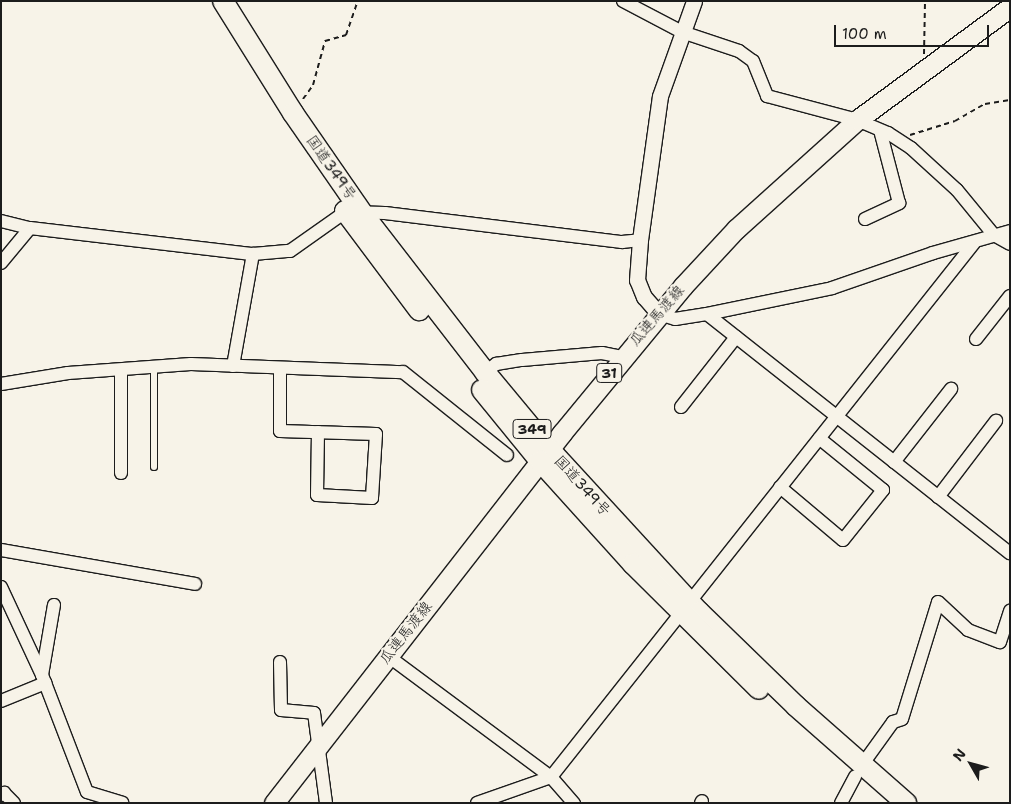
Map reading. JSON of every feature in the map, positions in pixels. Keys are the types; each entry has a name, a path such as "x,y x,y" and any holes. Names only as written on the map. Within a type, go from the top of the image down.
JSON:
{"highway":[{"name":"国道349号","path":"208,1 354,213 485,372 545,455"},
{"name":"国道349号","path":"223,1 399,286 545,455 685,608 858,771 885,803"},
{"name":"国道349号","path":"858,771 906,803"}],"main road":[{"name":"瓜連馬渡線","path":"274,803 622,357 736,229 858,120 924,69 1010,7"}],"street":[{"path":"623,1 682,32 725,45 753,61 767,96 858,120 896,138 957,190 994,234 1010,244"},
{"path":"694,1 660,96 640,240 637,280 644,297 659,314 675,319 832,288 933,253 974,243 994,234 1010,231"},
{"path":"864,219 899,203 880,130"},
{"path":"1,221 30,228 253,254 290,251 354,213 385,213 622,242 640,240"},
{"path":"1,263 30,228"},
{"path":"477,803 551,777 974,243"},
{"path":"233,366 253,254"},
{"path":"976,339 1010,296"},
{"path":"707,314 1010,553"},
{"path":"681,407 736,337"},
{"path":"485,372 496,364 522,360 602,353 622,357"},
{"path":"1,384 68,373 121,372 191,364 403,372 507,455"},
{"path":"280,368 280,431 318,432 376,434 372,498 317,495 318,432"},
{"path":"121,372 121,473"},
{"path":"894,462 950,389"},
{"path":"938,497 996,421"},
{"path":"780,487 843,540 883,490 819,438"},
{"path":"1,550 195,584"},
{"path":"1,587 44,679 87,792 122,803"},
{"path":"841,803 858,771 892,722 902,719 938,602 968,630 1000,642 1010,611"},
{"path":"44,679 54,605"},
{"path":"388,656 551,777 574,803"},
{"path":"280,662 281,710 314,713 326,803"},
{"path":"1,701 44,679"},
{"path":"1,795 4,793 14,803"}],"lane":[{"path":"154,368 154,467"}],"path":[{"path":"293,113 313,85 325,41 346,35 358,1"},
{"path":"924,69 926,1"},
{"path":"896,138 955,121 985,104 1010,100"}]}
